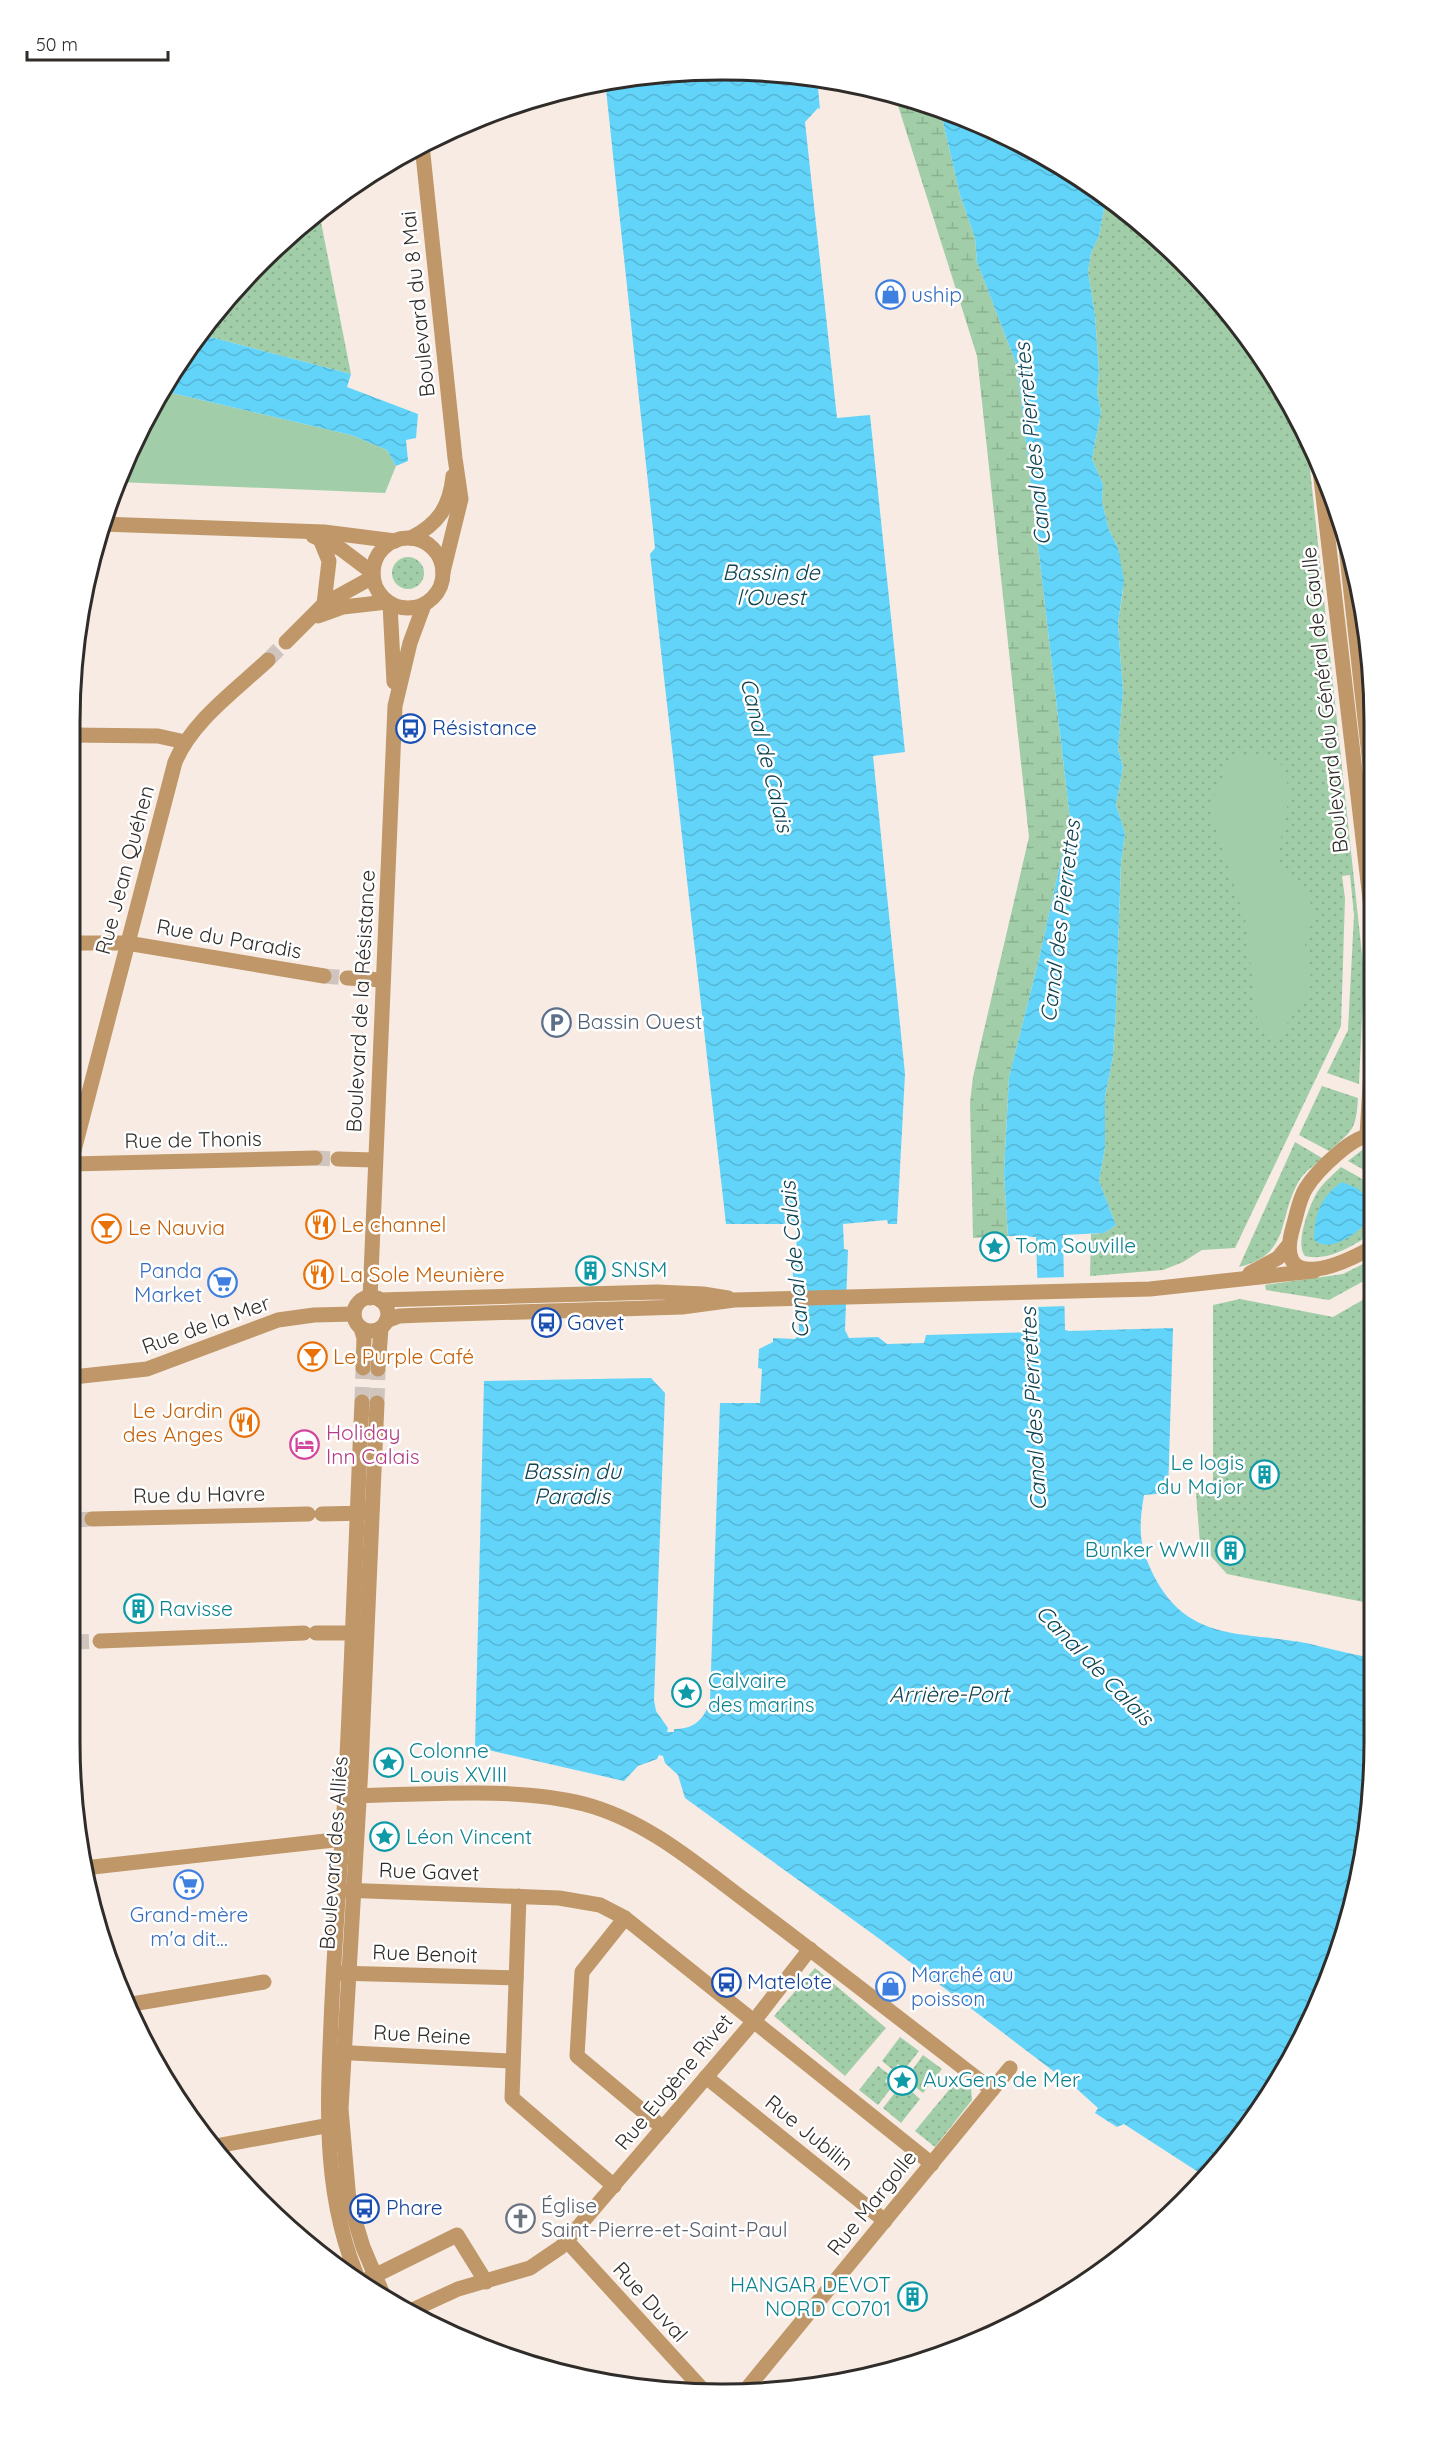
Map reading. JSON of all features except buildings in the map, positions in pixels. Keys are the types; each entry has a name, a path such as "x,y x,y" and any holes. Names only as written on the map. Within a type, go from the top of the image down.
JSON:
{"street":[{"name":"Boulevard du 8 Mai","path":"423,154 461,499 443,572"},
{"name":"Boulevard du 8 Mai","path":"403,540 429,528 443,512 450,496 455,458"},
{"name":"Boulevard du Général de Gaulle","path":"1323,499 1364,857"},
{"path":"111,524 337,533 403,540 425,543 435,551 441,561 443,572 438,591 424,605 407,609 389,603 343,607 309,620"},
{"path":"289,532 320,539 347,553 373,575"},
{"path":"320,539 329,561 324,604"},
{"path":"389,603 377,590 373,575 380,552 403,540"},
{"path":"286,642 324,604 373,575"},
{"name":"Boulevard de la Résistance","path":"375,1299 374,1160 395,706 389,603"},
{"name":"Boulevard de la Résistance","path":"395,706 410,643 424,605"},
{"path":"1341,659 1360,656"},
{"name":"Rue Jean Quéhen","path":"80,1127 175,762 185,742 268,660"},
{"path":"80,735 158,736 185,742"},
{"name":"Rue du Paradis","path":"80,943 127,943 324,976"},
{"path":"347,978 383,980"},
{"path":"1233,1279 1268,1265 1287,1246 1308,1184 1349,1144 1364,1138"},
{"name":"Rue de Thonis","path":"80,1164 315,1158"},
{"path":"338,1159 374,1160"},
{"path":"1287,1246 1289,1256 1295,1264 1314,1270"},
{"path":"357,1321 372,1331 399,1316 682,1307 734,1300 1034,1293 1166,1287 1314,1270 1345,1262 1364,1251"},
{"path":"375,1299 387,1310 370,1369 364,1338 357,1321 358,1303 375,1299 657,1292 703,1294 734,1300"},
{"name":"Rue de la Mer","path":"80,1377 118,1374 154,1367 278,1320 314,1315 357,1321"},
{"name":"Boulevard des Alliés","path":"355,2268 337,2210 334,2124 336,2053 352,1796 369,1402"},
{"name":"Rue du Havre","path":"92,1519 364,1513"},
{"path":"100,1641 359,1633"},
{"path":"352,1796 555,1798 586,1805 621,1817 669,1845 810,1949 992,2090"},
{"path":"92,1867 349,1838"},
{"name":"Rue Gavet","path":"345,1890 519,1896 588,1902 625,1918 932,2164"},
{"path":"519,1896 510,2092 516,2105 614,2186"},
{"path":"625,1918 582,1972 577,2056 663,2128"},
{"name":"Rue Eugène Rivet","path":"419,2307 458,2289 516,2273 543,2261 567,2241 754,2021 810,1949"},
{"name":"Rue Benoit","path":"341,1973 516,1978"},
{"path":"136,2003 264,1982"},
{"name":"Rue Reine","path":"336,2053 512,2061"},
{"name":"Rue Margolle","path":"752,2383 1010,2068"},
{"name":"Rue Jubilin","path":"706,2077 885,2221"},
{"path":"223,2145 334,2124"},
{"name":"Boulevard des Alliés","path":"334,2124 349,2200 363,2247 378,2283"},
{"path":"370,2278 457,2235 486,2282"},
{"name":"Rue Duval","path":"567,2241 696,2383"}],"green space":[{"path":"898,104 942,119 960,195 975,238 977,262 1017,366 1070,819 1039,959 1009,1077 1004,1173 1008,1236 973,1238 970,1102 973,1077 1029,837 977,356"},
{"path":"1104,207 1145,239 1204,298 1255,365 1277,400 1310,464 1364,973 1359,1084 1327,1073 1348,1030 1354,915 1350,875 1342,876 1345,898 1341,1026 1235,1248 1202,1250 1183,1262 1163,1270 1090,1276 1091,1234 1104,1233 1116,1225 1099,1181 1105,1148 1105,1097 1113,1056 1121,862 1125,833 1116,805 1123,767 1118,749 1123,692 1118,624 1123,590 1118,548 1109,530 1102,502 1103,484 1092,459 1101,412 1097,392 1099,373 1095,315 1088,272 1091,253 1099,236"},
{"path":"321,220 351,374 208,336 239,298 268,268"},
{"path":"171,393 351,435 387,450 396,466 385,493 126,482"},
{"path":"408,557 419,562 424,573 419,584 408,589 397,584 392,573 397,562"},
{"path":"1255,753 1282,765 1290,793 1276,863 1309,893 1313,918 1305,944 1312,984 1277,1040 1257,1019 1246,923 1213,820 1213,798 1232,757"},
{"path":"1322,1086 1358,1098 1352,1129 1329,1151 1299,1135"},
{"path":"1295,1142 1322,1158 1299,1181 1275,1244 1268,1253 1256,1261 1239,1267"},
{"path":"1364,1149 1364,1170 1348,1161"},
{"path":"1341,1167 1364,1180 1364,1238 1332,1255 1305,1256 1301,1242 1308,1211 1327,1180"},
{"path":"1364,1264 1364,1281 1329,1300 1266,1290 1265,1285 1343,1274"},
{"path":"1240,1299 1333,1317 1364,1299 1364,1602 1227,1574 1200,1544 1196,1493 1213,1493 1213,1305"},
{"path":"815,1968 886,2028 845,2076 774,2016"},
{"path":"900,2037 919,2051 905,2069 898,2064 893,2070 882,2061"},
{"path":"923,2055 942,2069 923,2093 912,2084 916,2078 910,2073"},
{"path":"878,2066 890,2075 885,2081 892,2087 878,2105 859,2090"},
{"path":"958,2079 971,2088 972,2100 935,2147 915,2131"},
{"path":"909,2089 920,2099 901,2123 883,2108 897,2090 903,2096"}],"water":[{"path":"722,80 763,81 818,87 820,109 818,108 805,122 837,418 870,415 905,752 873,756 905,1074 897,1224 888,1224 887,1220 843,1224 844,1249 848,1250 845,1330 849,1338 878,1337 887,1344 924,1343 926,1335 1039,1332 1036,1237 1008,1236 1004,1173 1009,1077 1039,959 1070,819 1017,366 977,262 975,238 960,195 942,119 1005,146 1042,166 1104,207 1099,236 1091,253 1088,272 1095,315 1099,373 1097,392 1101,412 1092,459 1103,484 1102,502 1109,530 1118,548 1124,581 1118,624 1123,692 1118,749 1123,767 1116,805 1125,833 1121,862 1113,1056 1105,1097 1105,1148 1099,1181 1116,1225 1104,1233 1063,1235 1065,1330 1173,1328 1168,1493 1144,1495 1141,1518 1141,1538 1146,1557 1155,1578 1169,1599 1185,1614 1202,1624 1220,1630 1306,1643 1364,1656 1362,1783 1358,1825 1342,1908 1315,1987 1277,2062 1231,2132 1198,2172 1124,2124 1117,2127 1095,2113 1098,2108 1077,2089 881,1940 685,1798 678,1775 665,1763 663,1756 659,1755 657,1759 638,1766 624,1781 475,1747 484,1381 651,1378 665,1393 654,1700 656,1711 668,1728 667,1732 674,1732 674,1729 688,1727 698,1722 710,1701 720,1403 760,1403 762,1369 758,1368 759,1349 773,1342 773,1338 795,1339 799,1335 798,1284 797,1277 793,1277 792,1251 797,1250 795,1224 726,1224 650,554 655,548 606,90 680,81"},
{"path":"208,336 351,374 347,387 418,414 416,438 406,440 408,461 396,466 387,450 351,435 171,393"},
{"path":"1342,1182 1357,1188 1364,1194 1364,1225 1338,1243 1321,1244 1314,1240 1315,1222 1324,1200"}],"pier":[{"path":"1068,1277 1069,1306 1035,1307 1034,1278"}],"tunnel":[{"path":"268,660 286,642"},
{"path":"324,976 347,978"},
{"path":"315,1158 338,1159"},
{"path":"362,1402 363,1368"},
{"path":"377,1403 378,1369"},
{"path":"80,1520 92,1519"},
{"path":"80,1642 100,1641"}],"place":[{"name":"uship","path":"890,295"},
{"name":"Résistance","path":"411,728"},
{"name":"Bassin Ouest","path":"556,1022"},
{"name":"Le channel","path":"320,1225"},
{"name":"Le Nauvia","path":"107,1228"},
{"name":"Tom Souville","path":"994,1246"},
{"name":"SNSM","path":"590,1270"},
{"name":"La Sole Meunière","path":"318,1275"},
{"name":"Panda Market","path":"223,1283"},
{"name":"Gavet","path":"546,1323"},
{"name":"Le Purple Café","path":"312,1357"},
{"name":"Le Jardin des Anges","path":"244,1423"},
{"name":"Holiday Inn Calais","path":"305,1445"},
{"name":"Le logis du Major","path":"1265,1475"},
{"name":"Bunker WWII","path":"1231,1550"},
{"name":"Ravisse","path":"138,1609"},
{"name":"Calvaire des marins","path":"687,1693"},
{"name":"Colonne Louis XVIII","path":"388,1763"},
{"name":"Léon Vincent","path":"385,1837"},
{"name":"Grand-mère m'a dit...","path":"189,1884"},
{"name":"Matelote","path":"726,1982"},
{"name":"Marché au poisson","path":"890,1987"},
{"name":"AuxGens de Mer","path":"902,2080"},
{"name":"Phare","path":"365,2208"},
{"name":"Église Saint-Pierre-et-Saint-Paul","path":"520,2218"},
{"name":"HANGAR DEVOT NORD CO701","path":"912,2297"}],"water label":[{"name":"Canal des Pierrettes","path":"1032,444"},
{"name":"Bassin de l'Ouest","path":"771,584"},
{"name":"Canal de Calais","path":"767,755"},
{"name":"Canal des Pierrettes","path":"1060,921"},
{"name":"Canal de Calais","path":"794,1260"},
{"name":"Canal des Pierrettes","path":"1033,1409"},
{"name":"Bassin du Paradis","path":"572,1484"},
{"name":"Canal de Calais","path":"1095,1665"},
{"name":"Arrière-Port","path":"949,1694"}]}
